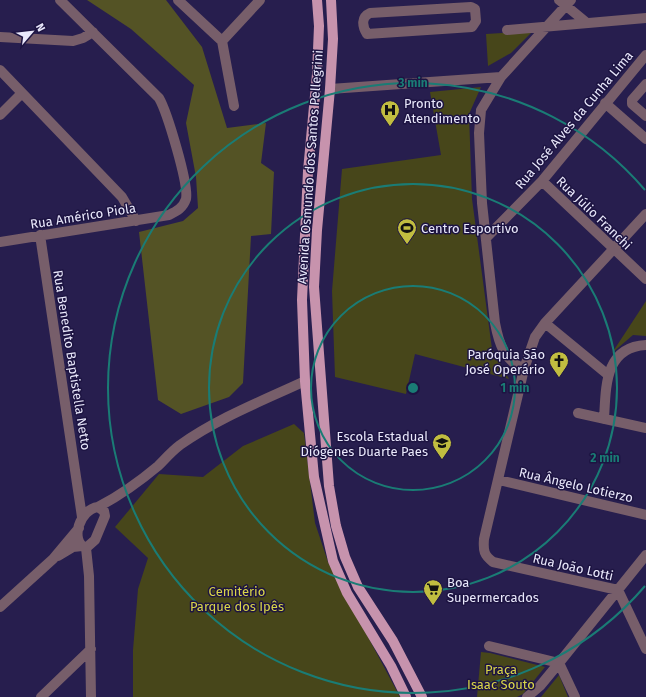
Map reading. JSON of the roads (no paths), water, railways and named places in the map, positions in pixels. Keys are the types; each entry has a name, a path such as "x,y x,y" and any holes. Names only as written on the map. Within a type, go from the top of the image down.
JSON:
{"main road":[{"name":"Avenida Osmundo dos Santos Pellegrini","path":"317,0 319,26 317,74 308,170 302,300 305,382 314,477 333,561 347,593 391,666 406,697"},
{"name":"Avenida Osmundo dos Santos Pellegrini","path":"331,0 332,39 330,89 314,287 329,486 336,526 345,557 358,587 393,641 422,697"},
{"path":"308,170 313,193 321,196"},
{"path":"305,382 314,380 322,392"}],"street":[{"path":"0,37 72,40 83,38 93,32 60,0"},
{"path":"178,0 222,41 234,106"},
{"path":"222,41 260,0"},
{"path":"524,369 509,360 498,340 491,294 487,237 482,203 480,118 484,104 501,76 547,27 565,2 587,23"},
{"path":"471,8 476,12 476,22 472,27 367,34 363,28 363,19 370,13 471,8"},
{"path":"507,30 646,18"},
{"name":"Rua Américo Piola","path":"0,242 169,215 181,209 186,198 183,176 166,110 151,88 93,32"},
{"name":"Rua José Alves da Cunha Lima","path":"487,237 542,181 646,55"},
{"path":"0,70 122,197 136,221"},
{"path":"330,89 501,76"},
{"path":"646,84 632,100 632,104 646,116"},
{"path":"0,115 22,93"},
{"path":"605,103 646,139"},
{"name":"Rua Júlio Franchi","path":"542,181 646,279"},
{"path":"499,480 524,369 535,337 545,323 646,214"},
{"name":"Rua Benedito Baptistella Netto","path":"40,235 82,517"},
{"path":"545,323 607,374"},
{"path":"604,419 607,374 615,360 626,351 634,347 646,345"},
{"path":"91,697 90,576 84,547 79,541 79,528 82,517 90,509 96,508 122,494 158,466 178,446 197,433 219,421 305,382"},
{"path":"578,414 646,428"},
{"name":"Rua Ângelo Lotierzo","path":"499,480 646,515"},
{"name":"Rua João Lotti","path":"499,480 484,539 485,555 492,562 618,590 646,649"},
{"name":"Rua Benedito Baptistella Netto","path":"79,489 86,500 96,508 104,511 105,516"},
{"path":"53,559 74,548 84,547 95,540 105,516 122,494"},
{"path":"0,607 53,559 79,528"},
{"path":"527,697 540,686 646,555"},
{"path":"488,646 559,663"},
{"path":"41,697 91,649"},
{"path":"559,663 575,697"}],"place":[{"name":"Pronto Atendimento","path":"390,127"},
{"name":"Centro Esportivo","path":"407,245"},
{"name":"Paróquia São José Operário","path":"559,378"},
{"name":"Escola Estadual Diógenes Duarte Paes","path":"442,460"},
{"name":"Boa Supermercados","path":"433,606"}],"park label":[{"name":"Cemitério Parque dos Ipês","path":"237,598"},
{"name":"Praça Isaac Souto","path":"501,676"}]}
